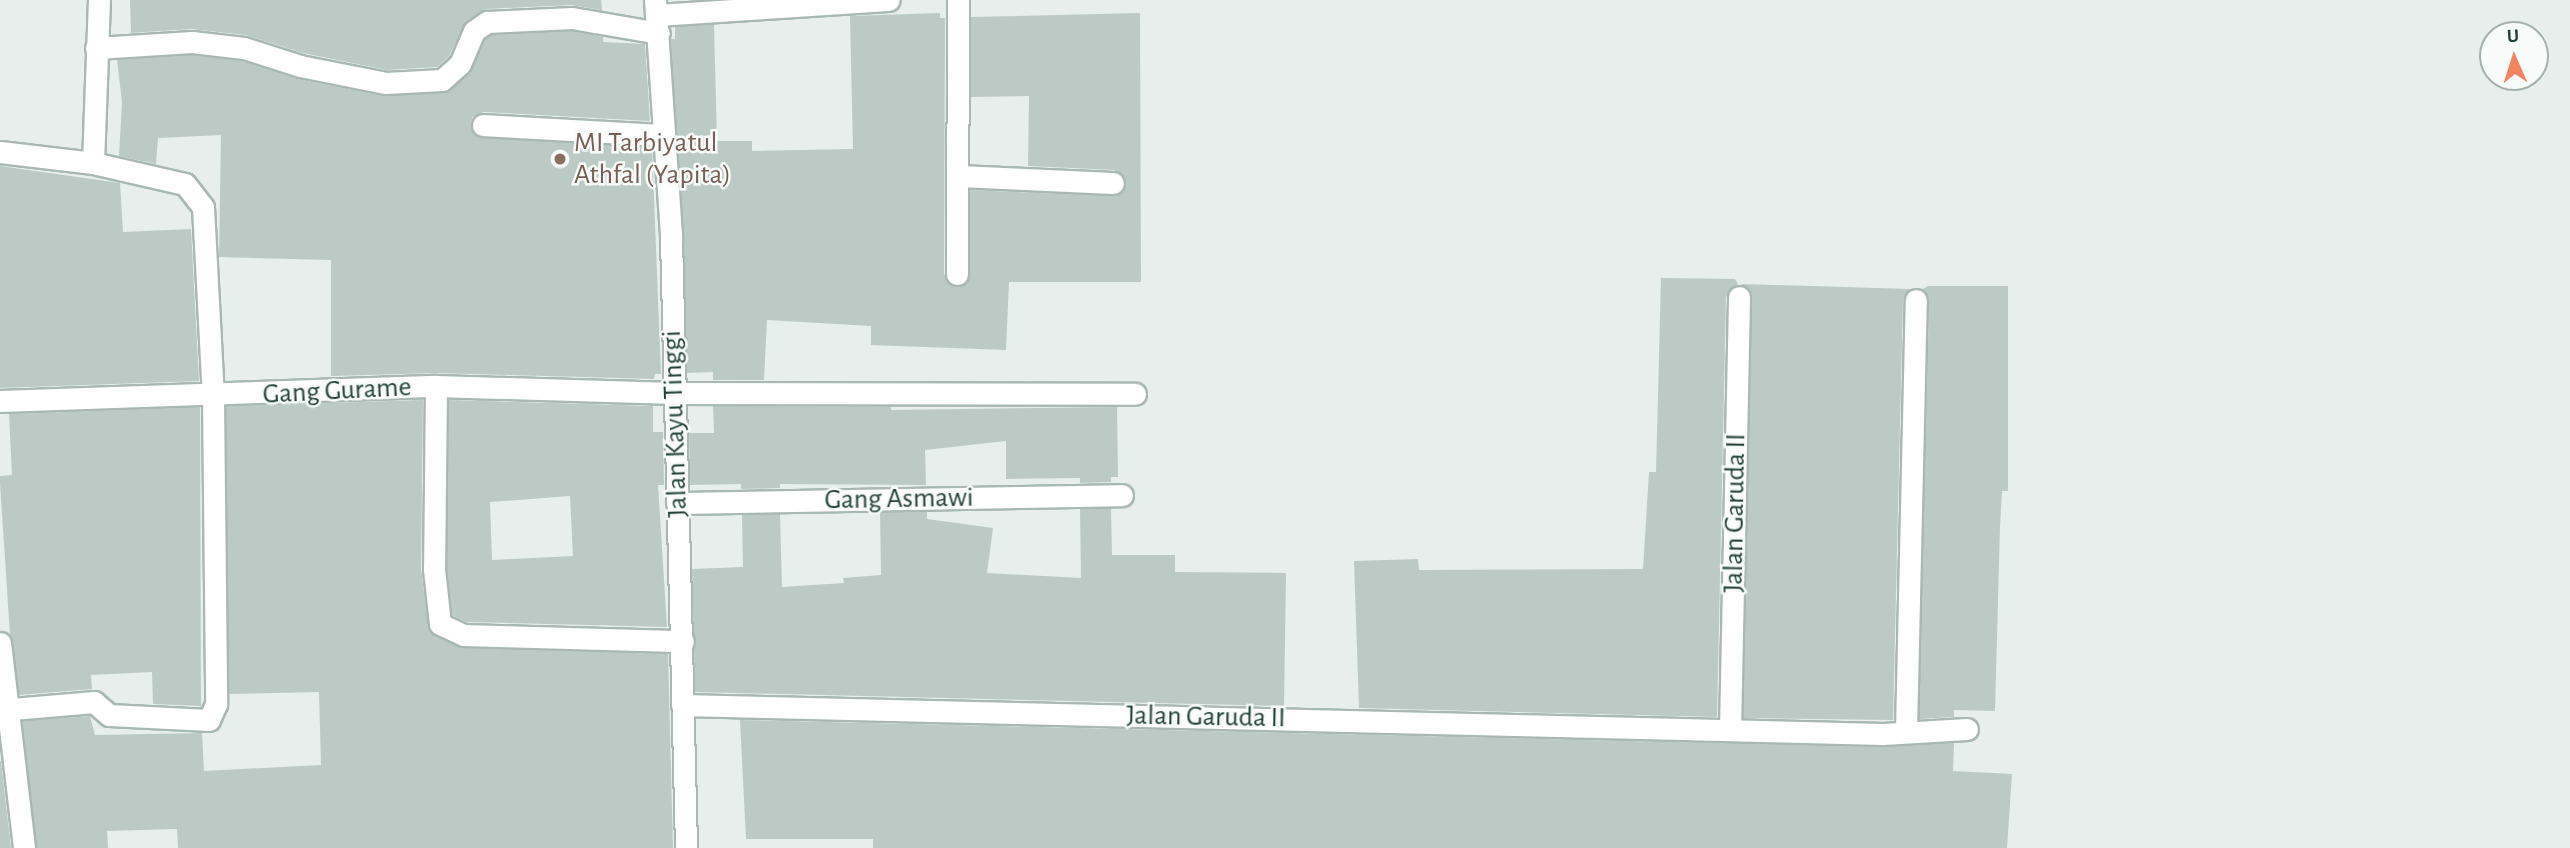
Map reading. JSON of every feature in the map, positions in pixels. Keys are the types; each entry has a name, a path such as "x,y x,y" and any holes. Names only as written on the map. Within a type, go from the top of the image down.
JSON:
{"street":[{"path":"93,163 99,0"},
{"path":"96,48 192,41 244,48 300,66 386,83 442,80 460,64 474,31 487,22 657,16 889,0"},
{"path":"957,274 958,0"},
{"name":"Jalan Kayu Tinggi","path":"657,16 683,640 686,848"},
{"path":"483,125 664,135"},
{"path":"0,152 93,163 185,184 203,207 213,397 216,704 209,720 109,715 94,702 4,710"},
{"path":"959,176 1113,183"},
{"name":"Jalan Garuda II","path":"1730,729 1739,297"},
{"path":"1906,731 1916,300"},
{"path":"436,386 434,569 440,624 464,635 683,640"},
{"name":"Gang Gurame","path":"0,401 213,397 436,386 674,393 1135,394"},
{"name":"Gang Asmawi","path":"677,503 1122,495"},
{"path":"0,643 4,710 24,848"},
{"name":"Jalan Garuda II","path":"682,705 1730,729 1967,729"}],"building":[{"path":"130,0 601,0 602,10 571,5 486,9 466,21 449,56 437,67 387,70 303,53 246,35 191,29 131,33"},
{"path":"940,13 940,18 945,18 944,274 956,287 964,285 970,274 970,190 1112,196 1126,184 1124,176 1114,170 1028,166 1029,96 971,97 971,17 1140,13 1141,282 1009,282 1006,350 871,345 871,326 767,320 764,380 713,380 713,372 687,373 671,39 675,39 675,27 714,24 717,141 752,141 752,151 853,149 850,16"},
{"path":"571,31 603,37 603,42 645,44 650,121 484,112 472,117 471,130 482,138 652,147 661,374 655,374 654,379 436,373 331,376 331,260 219,257 221,135 158,138 156,164 119,156 122,102 117,60 192,55 241,61 297,79 383,96 443,93 469,73 485,40 491,35"},
{"path":"0,166 120,183 123,232 191,229 199,381 0,388"},
{"path":"1661,278 1735,279 1738,284 1726,297 1717,717 1359,708 1354,561 1418,559 1419,570 1643,569 1649,472 1656,472"},
{"path":"1741,284 1910,289 1903,300 1893,720 1743,718 1752,297"},
{"path":"1928,286 2008,286 2008,491 2002,491 1995,711 1954,710 1954,717 1919,719 1929,300 1923,289"},
{"path":"423,400 421,569 429,631 464,648 668,654 673,848 178,848 177,829 107,831 108,848 37,848 22,721 90,716 95,735 202,733 204,771 321,765 319,692 229,694 226,406"},
{"path":"449,400 653,406 653,432 663,432 664,485 658,485 667,627 467,622 452,615 447,568","holes":["570,496 573,556 492,560 490,502"]},
{"path":"713,406 891,407 891,410 1117,407 1118,477 1111,477 1111,482 1080,483 1080,478 1006,479 1006,441 925,450 926,485 780,484 780,488 741,489 741,484 690,485 689,433 714,433"},
{"path":"200,407 201,706 153,704 152,672 91,675 92,689 19,695 10,635 0,483 0,476 12,475 9,414"},
{"path":"1111,508 1112,555 1175,555 1175,572 1286,573 1284,706 695,692 692,569 743,567 742,515 780,514 782,587 844,583 843,578 881,575 880,512 927,512 927,519 993,528 987,573 1081,578 1080,509"},
{"path":"740,720 1883,747 1954,743 1953,771 2012,774 2007,848 873,848 873,839 746,839"},
{"path":"1,761 11,848 0,848"}],"place":[{"name":"MI Tarbiyatul Athfal (Yapita)","path":"560,159"}]}
